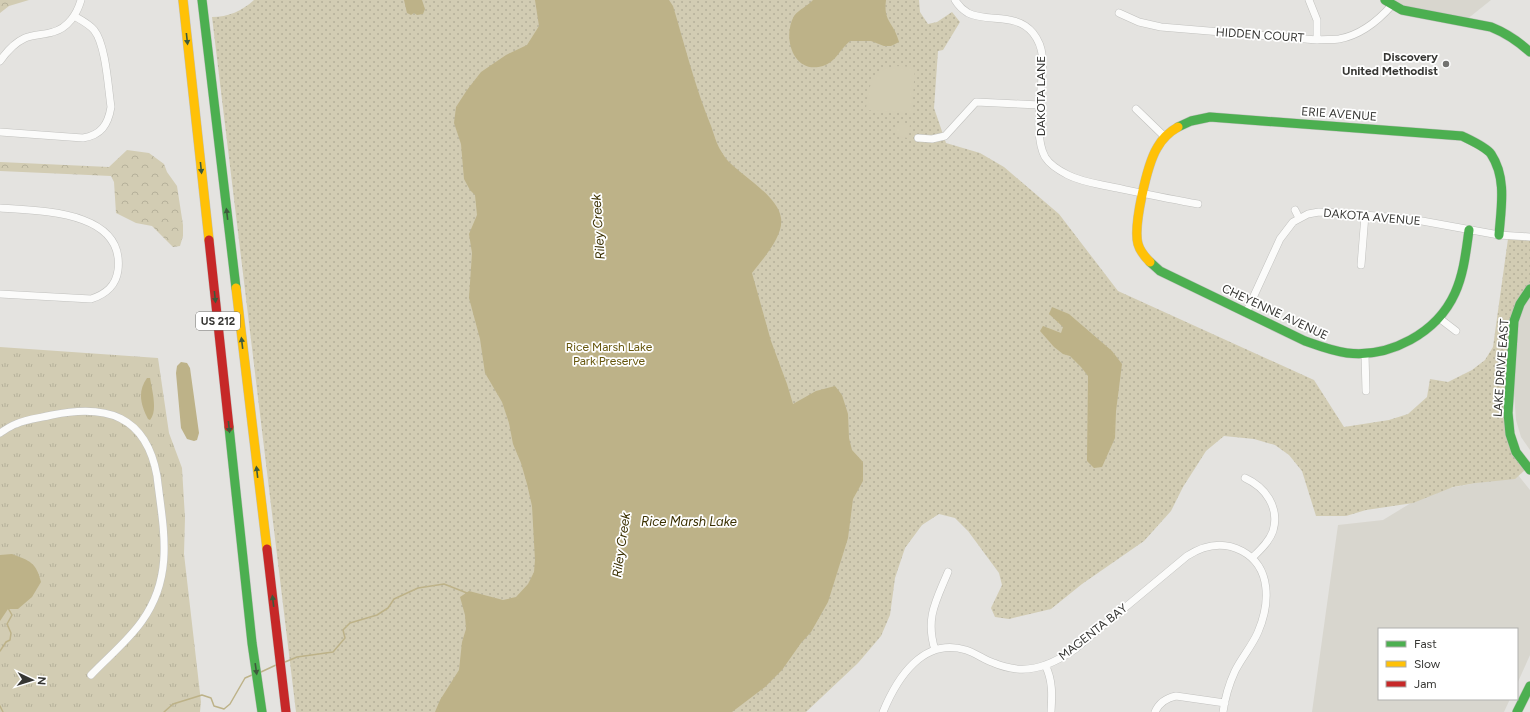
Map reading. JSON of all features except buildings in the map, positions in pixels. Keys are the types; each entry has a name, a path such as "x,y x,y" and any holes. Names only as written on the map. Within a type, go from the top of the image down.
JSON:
{"main road":[{"name":"US 212","path":"183,0 252,643 262,712"},
{"name":"US 212","path":"202,0 286,712"},
{"path":"1388,2 1398,9 1427,16 1459,19 1489,25 1512,36 1530,52"},
{"name":"ERIE AVENUE","path":"1143,194 1153,156 1165,137 1178,127 1192,120 1210,117 1462,136 1490,153 1500,174 1502,191 1499,235"},
{"name":"CHEYENNE AVENUE","path":"1143,194 1137,228 1138,242 1143,255 1160,272 1246,312 1290,335 1330,351 1365,354 1379,352 1401,345 1425,331 1439,318 1452,300 1459,282 1469,230"},
{"name":"LAKE DRIVE EAST","path":"1530,289 1520,304 1514,321 1508,413 1510,434 1516,452 1530,470"},
{"path":"1517,712 1530,686"}],"street":[{"path":"0,61 8,50 16,43 35,35 53,33 67,24 74,16 81,0"},
{"name":"DAKOTA LANE","path":"955,0 968,13 978,16 998,17 1018,22 1026,26 1033,33 1044,59 1040,105 1040,138 1045,156 1055,168 1069,176 1143,194 1198,204"},
{"path":"1309,0 1317,20 1317,40"},
{"name":"HIDDEN COURT","path":"1119,13 1139,22 1161,27 1317,40 1339,39 1355,35 1372,24 1388,2"},
{"path":"0,132 83,138 92,136 106,125 110,116 111,107 101,44 94,30 84,21 74,16"},
{"path":"918,138 932,139 945,136 976,102 1040,105"},
{"path":"1136,109 1165,137"},
{"path":"0,208 57,213 79,218 95,225 106,234 112,242 118,256 118,264 115,280 111,287 106,293 91,300 0,294"},
{"path":"1294,210 1299,218"},
{"name":"DAKOTA AVENUE","path":"1246,312 1280,239 1286,230 1299,218 1308,214 1319,212 1411,219 1499,235 1530,237"},
{"path":"1362,264 1365,215"},
{"path":"1439,318 1456,330"},
{"path":"1365,354 1366,391"},
{"path":"0,433 16,423 29,420 68,412 96,411 108,413 126,421 136,429 149,447 157,476 165,550 162,579 151,606 142,621 91,675"},
{"path":"1245,478 1257,484 1264,491 1273,510 1273,530 1265,544 1252,558"},
{"name":"MAGENTA BAY","path":"883,712 888,700 908,667 921,656 935,650 947,648 966,650 993,663 1019,669 1045,666 1055,662 1074,650 1196,551 1215,545 1225,545 1235,548 1252,558 1262,572 1267,587 1264,615 1258,632 1233,676 1225,703"},
{"path":"935,650 931,633 932,612 948,572"},
{"path":"1045,666 1049,672 1052,685 1050,712"},
{"path":"1155,712 1163,701 1176,696 1225,703 1223,712"}],"shaded area":[{"path":"1385,0 1491,0 1466,20 1423,15"},
{"path":"1530,289 1530,450 1521,437 1516,420 1514,393 1516,317"},
{"path":"1518,475 1530,490 1530,655 1518,682 1518,628 1378,628 1378,700 1510,700 1504,712 1312,712 1338,525 1383,520 1429,492"}],"green space":[{"path":"0,0 29,0 9,6 0,13"},
{"name":"Rice Marsh Lake Park Preserve","path":"254,0 919,0 920,12 928,24 937,22 952,12 960,22 943,50 938,51 934,108 946,143 980,153 1004,167 1059,214 1118,291 1314,380 1344,427 1389,420 1408,414 1427,397 1430,379 1448,382 1472,370 1485,360 1493,347 1508,239 1530,237 1530,289 1523,298 1513,341 1503,402 1525,470 1515,479 1453,487 1413,503 1366,510 1346,516 1316,516 1302,471 1289,455 1275,445 1254,439 1224,436 1206,451 1183,487 1171,511 1144,541 1082,584 1051,609 1009,619 995,617 991,608 1002,585 999,573 968,531 955,518 939,514 922,525 905,548 895,578 890,615 881,636 858,663 806,712 296,712 212,17 234,13"},
{"path":"894,66 915,67 912,110 908,113 866,110 869,88 875,77 880,72"},
{"path":"896,124 910,125 908,138 895,136"},
{"path":"127,150 149,153 164,164 167,172 177,186 183,225 183,236 180,246 173,247 152,226 136,223 116,213 114,182 111,176 0,171 0,162 109,167"},
{"path":"0,347 158,358 169,433 182,468 185,518 184,554 201,702 200,712 0,712"}],"water":[{"path":"404,0 422,0 425,9 423,14 417,15 414,13 411,15 407,13"},
{"name":"Rice Marsh Lake","path":"535,0 669,0 673,6 695,81 719,148 734,167 767,194 778,210 781,218 781,225 776,240 752,273 771,341 793,404 816,391 835,386 842,395 848,414 849,438 852,450 863,462 863,481 853,499 848,538 828,602 811,632 801,643 782,670 765,687 732,712 435,712 440,700 459,670 462,642 466,629 465,615 460,597 469,591 503,600 516,597 528,584 534,572 535,560 532,506 527,484 521,463 513,444 509,423 502,402 485,373 480,339 469,298 472,253 469,234 477,215 475,195 470,190 464,179 461,144 454,123 456,107 481,72 506,55 527,45 539,26"},
{"path":"813,0 886,0 885,7 887,18 897,35 899,42 891,46 884,46 871,41 850,41 831,62 823,66 813,67 804,65 797,60 793,52 789,34 794,16 798,11"},
{"path":"1052,307 1069,314 1112,351 1122,364 1116,411 1115,438 1102,467 1094,468 1087,461 1088,376 1070,356 1063,354 1054,347 1040,331 1043,326 1061,333 1063,327 1049,314"},
{"path":"181,362 187,363 190,368 199,433 197,440 194,441 187,439 181,428 176,373 177,366"},
{"path":"147,378 150,378 154,400 154,411 150,420 148,419 141,398 142,388"},
{"path":"12,554 31,563 37,570 41,582 32,597 18,609 8,609 0,621 0,555"}],"waterway":[{"name":"Riley Creek","path":"285,662 297,657 333,652 345,638 343,630 350,623 377,615 388,608 394,599 418,588 444,584 467,593"},
{"name":"Riley Creek","path":"0,651 6,642 10,640 11,633 7,624 12,615 8,608"},
{"name":"Riley Creek","path":"261,672 276,665"},
{"name":"Riley Creek","path":"164,712 173,704 202,695 211,698 214,706 224,709 230,704 245,678 252,675"},
{"name":"Riley Creek","path":"0,706 3,712"}],"traffic: fast":[{"path":"202,0 236,288"},
{"path":"1385,0 1402,10 1491,27 1512,38 1530,52"},
{"path":"1178,127 1191,121 1210,117 1462,136 1485,149 1491,154 1496,163 1502,193 1499,235"},
{"path":"1150,262 1160,271 1305,341 1336,351 1363,353 1395,347 1410,340 1437,320 1447,307 1461,278 1469,230"},
{"path":"1530,289 1520,304 1514,321 1508,413 1510,434 1516,452 1530,470"},
{"path":"229,427 252,643 262,712"},
{"path":"1517,712 1530,686"}],"traffic: slow":[{"path":"183,0 209,240"},
{"path":"1150,262 1140,249 1137,235 1139,210 1145,181 1157,148 1166,136 1178,127"},
{"path":"236,288 267,549"}],"traffic: jam":[{"path":"209,240 229,427"},
{"path":"267,549 286,712"}],"place":[{"name":"Discovery United Methodist","path":"1446,64"}]}
